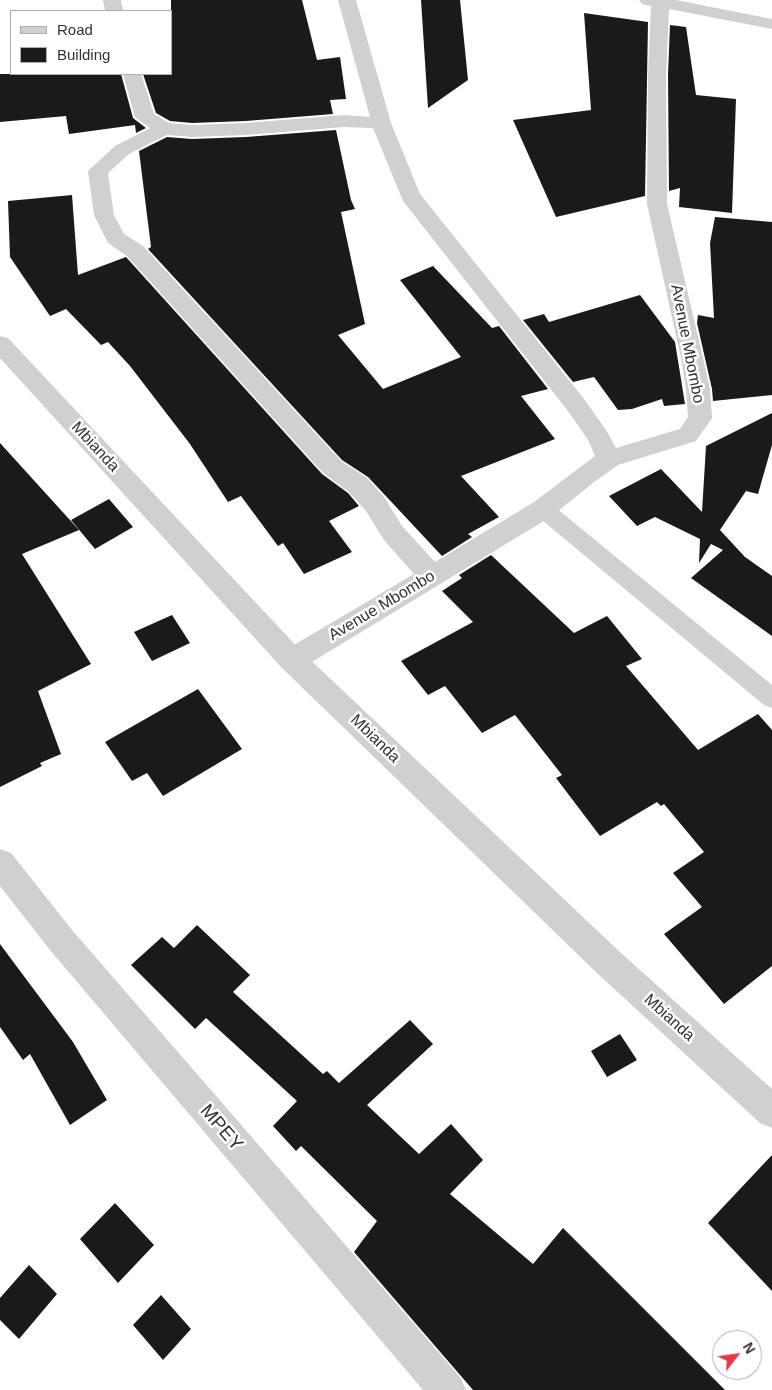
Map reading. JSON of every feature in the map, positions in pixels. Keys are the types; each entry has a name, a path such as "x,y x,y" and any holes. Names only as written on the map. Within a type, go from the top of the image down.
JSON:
{"street":[{"path":"347,0 381,123 410,196 576,405 598,436 609,459"},
{"path":"654,1 772,24"},
{"name":"Avenue Mbombo","path":"292,660 543,509 609,459 688,435 700,418 698,389 692,358 657,204 657,75 654,1"},
{"path":"132,75 145,117 164,128 192,131 246,129 344,121 381,123"},
{"path":"164,128 122,150 98,171 104,215 115,238 135,252 332,467 358,485 375,504 393,533 432,576"},
{"name":"Mbianda","path":"0,344 292,660 609,964 772,1111"},
{"name":"MPEY","path":"0,863 61,940 447,1390"}],"lane":[{"path":"543,509 772,698"}],"building":[{"path":"171,0 302,0 317,60 340,57 346,99 330,100 333,114 246,121 192,123 170,121 156,113 143,75 172,75"},
{"path":"421,0 460,0 468,80 428,108"},
{"path":"584,13 648,22 645,196 556,217 513,120 591,110"},
{"path":"670,25 686,27 696,95 736,99 732,213 679,207 680,188 669,191 668,75"},
{"path":"0,74 121,75 133,118 146,128 136,133 135,125 69,134 66,116 0,122"},
{"path":"336,130 351,200 355,209 341,212 365,324 338,335 383,389 461,357 400,280 433,266 492,328 499,326 548,389 521,396 555,439 461,476 499,517 468,534 472,537 442,556 368,477 342,460 148,249 151,247 139,151 167,137 192,139 246,137"},
{"path":"72,195 78,275 126,257 322,474 348,493 359,506 329,521 352,552 304,574 283,543 278,546 241,496 228,502 190,444 130,366 108,342 101,345 66,309 50,316 10,257 8,201"},
{"path":"715,217 772,222 772,395 713,401 697,323 698,315 714,318 710,243"},
{"path":"640,295 675,342 685,404 664,406 662,399 632,409 618,410 594,377 573,382 523,320 544,314 549,322"},
{"path":"772,413 772,445 758,494 746,491 720,530 745,557 772,576 772,636 691,578 723,550 711,544 699,563 700,539 655,517 637,526 609,496 661,469 702,512 706,446"},
{"path":"0,443 79,530 22,554 91,664 38,691 61,754 40,763 42,766 0,787"},
{"path":"109,499 133,527 95,549 71,520"},
{"path":"491,555 574,633 607,616 642,659 626,666 698,750 758,714 772,730 772,966 724,1004 664,934 702,907 673,873 704,852 664,804 661,806 657,802 600,836 556,778 562,775 515,715 482,733 445,686 428,695 401,661 473,622 442,591 462,578 459,575"},
{"path":"172,615 190,643 152,661 134,632"},
{"path":"198,689 242,749 163,796 147,773 132,781 105,742"},
{"path":"197,925 250,975 233,992 323,1074 327,1071 339,1083 410,1020 433,1044 367,1105 419,1154 451,1124 483,1160 450,1194 533,1264 563,1228 712,1377 712,1380 715,1380 725,1390 473,1390 354,1252 377,1221 301,1146 296,1151 273,1126 297,1101 206,1018 195,1029 131,965 162,937 174,948"},
{"path":"0,944 73,1042 107,1100 70,1125 30,1054 23,1060 0,1027"},
{"path":"620,1034 637,1060 607,1077 591,1051"},
{"path":"772,1155 772,1291 708,1223"},
{"path":"115,1203 154,1245 118,1283 80,1239"},
{"path":"29,1265 57,1294 19,1339 0,1320 0,1298"},
{"path":"161,1295 191,1329 163,1360 133,1325"}]}
